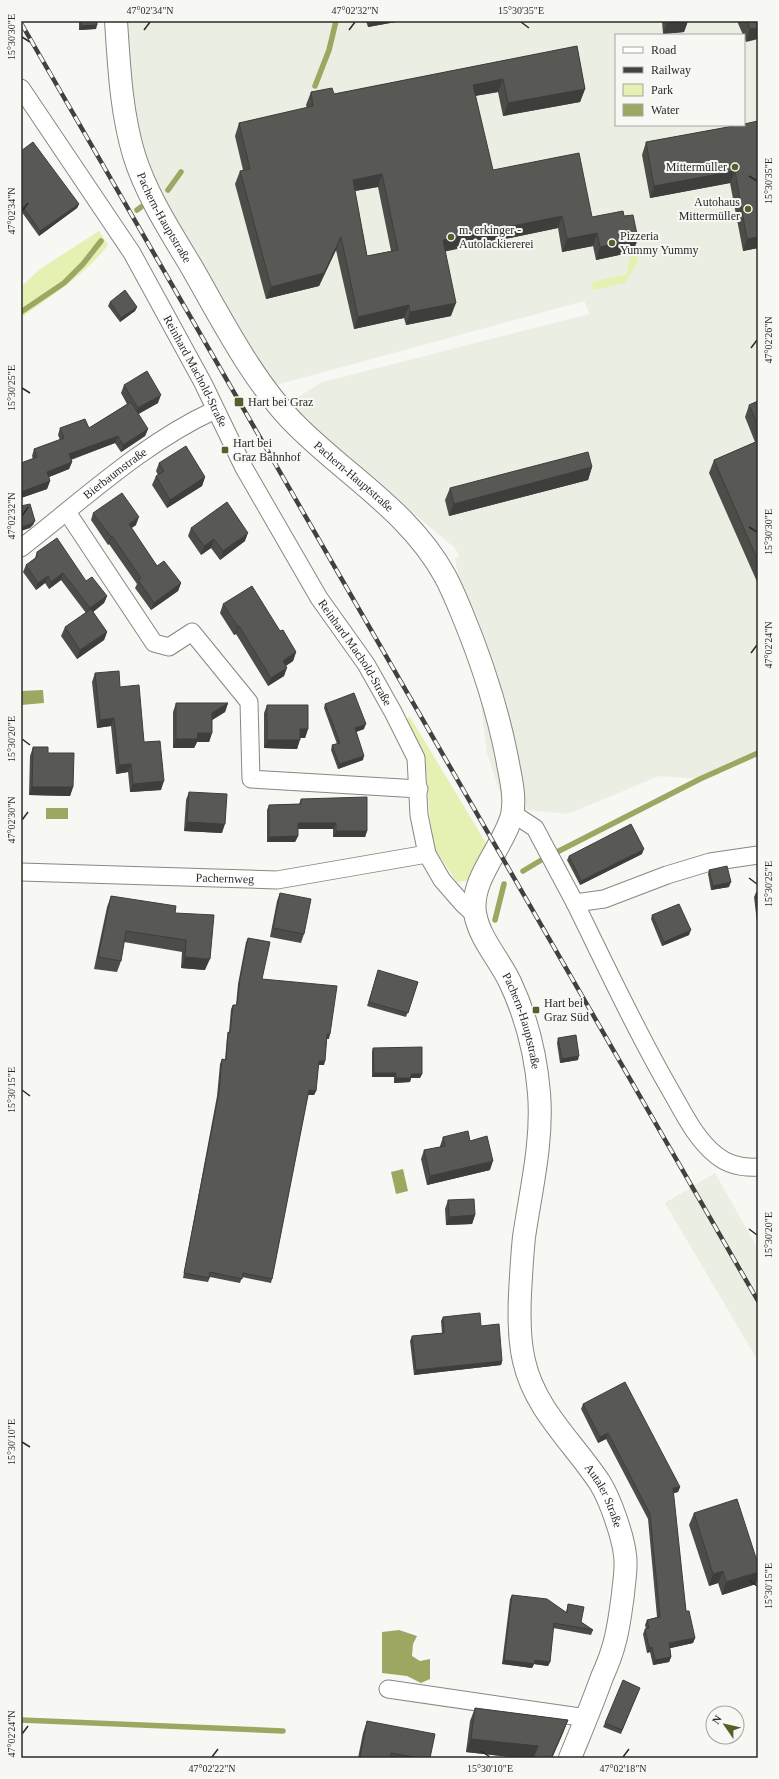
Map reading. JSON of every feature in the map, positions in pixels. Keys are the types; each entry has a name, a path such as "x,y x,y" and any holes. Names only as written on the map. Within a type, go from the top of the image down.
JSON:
{"main road":[{"name":"Pachern-Hauptstraße","path":"116,21 118,56 125,112 134,155 163,217 228,330 265,388 296,426 407,523 428,548 447,578 474,641 498,714 513,788 512,813 497,848 482,876 476,897 475,915 483,935 511,984 530,1041 536,1065 540,1109 539,1136 523,1243"},
{"name":"Autaler Straße","path":"523,1243 519,1308 520,1337 523,1361 530,1383 542,1406 564,1438 602,1486 616,1519 625,1555 622,1602 615,1644 570,1758"}],"street":[{"name":"Reinhard Machold-Straße","path":"21,88 132,253 203,383 244,468 319,598 366,664 393,712 416,758 419,789 419,815 427,854 442,880 475,915"},
{"name":"Bierbaumstraße","path":"21,548 132,460 193,421 215,410"},
{"path":"67,512 154,643 169,647 192,632 249,702 251,779 419,789"},
{"path":"512,813 535,828 575,903 636,1027 689,1123 708,1147 726,1162 747,1168 758,1167"},
{"name":"Pachernweg","path":"21,872 277,880 427,854"},
{"path":"575,903 604,899 667,875 710,862 758,855"},
{"path":"388,1689 587,1718"}],"shaded area":[{"path":"119,21 758,21 758,753 700,779 659,776 568,814 505,808 487,753 481,704 455,558 459,556 455,548 300,419 297,398 322,382 590,314 584,301 265,388 144,180"},
{"path":"715,1173 758,1249 758,1361 665,1203"}],"green space":[{"path":"99,231 108,245 99,256 68,284 21,318 21,287 40,269"},
{"path":"636,251 638,262 625,283 593,290 591,282 627,274 630,253"},
{"path":"410,717 486,843 487,848 471,878 466,881 457,882 435,850 430,819 426,769 420,747 406,719"}],"water":[{"path":"43,690 44,703 21,705 21,691"},
{"path":"46,808 68,808 68,819 46,819"},
{"path":"403,1169 408,1191 396,1194 391,1172"},
{"path":"399,1630 417,1636 413,1644 412,1656 420,1661 430,1659 430,1679 421,1683 407,1676 382,1673 382,1632"}],"building":[{"path":"80,21 97,21 97,25 81,26"},
{"path":"747,21 758,21 758,28 750,29"},
{"path":"577,46 585,89 508,103 503,79 473,85 493,170 579,153 592,217 623,211 624,216 633,215 638,239 600,247 597,233 567,239 562,216 443,240 456,303 410,312 409,305 358,317 341,237 324,273 271,287 240,171 250,169 239,123 313,106 311,92 332,88 334,94","holes":["382,174 398,250 367,256 353,180"]},
{"path":"758,121 758,237 747,239 735,171 654,186 646,142 734,126 745,126 745,124"},
{"path":"33,142 79,204 40,231 21,204 21,151"},
{"path":"125,290 137,307 121,318 110,302"},
{"path":"147,371 161,395 138,408 124,385"},
{"path":"758,401 758,425 749,405"},
{"path":"131,402 148,429 123,445 118,436 69,454 72,462 47,472 50,481 21,492 21,463 37,457 34,449 64,438 60,428 85,419 89,428"},
{"path":"758,441 758,561 714,460"},
{"path":"186,446 205,477 170,500 156,476 164,471 159,463"},
{"path":"588,452 592,467 454,504 450,488"},
{"path":"122,493 139,517 129,524 157,566 164,561 181,583 154,603 138,580 141,578 112,536 111,537 93,513"},
{"path":"227,502 248,533 223,551 214,539 204,546 191,528"},
{"path":"30,504 35,521 21,527 21,506"},
{"path":"57,538 86,581 92,577 107,596 90,608 63,573 51,582 48,576 38,583 26,565 37,557 37,552"},
{"path":"252,586 280,631 283,630 296,652 283,661 287,668 271,678 239,626 238,627 223,604"},
{"path":"91,609 107,632 80,650 65,627"},
{"path":"119,671 120,687 139,685 144,742 160,741 164,781 133,784 131,764 119,765 114,718 100,720 95,673"},
{"path":"354,693 366,724 355,728 364,756 339,764 332,745 340,743 325,704"},
{"path":"176,703 228,703 212,713 212,733 198,733 197,739 176,739"},
{"path":"267,705 308,705 308,729 300,729 300,740 267,740"},
{"path":"33,747 48,747 48,753 74,753 73,787 32,787"},
{"path":"189,792 227,794 225,824 187,822"},
{"path":"367,797 367,831 336,831 336,823 298,823 298,836 269,837 269,805 301,804 301,799"},
{"path":"631,824 644,849 581,881 569,856"},
{"path":"727,866 731,882 713,886 709,870"},
{"path":"758,892 758,914 756,893"},
{"path":"280,893 311,899 304,934 273,928"},
{"path":"111,896 176,906 175,913 214,915 210,959 185,957 186,940 126,931 121,961 98,957"},
{"path":"679,904 691,930 664,942 652,915"},
{"path":"248,938 270,942 262,979 337,986 330,1034 327,1034 325,1061 319,1061 316,1091 309,1090 272,1279 243,1273 242,1279 210,1272 209,1278 184,1273 219,1092 222,1059 226,1060 228,1032 230,1033 233,1005 237,1005 240,979"},
{"path":"378,970 418,982 408,1013 369,1002"},
{"path":"576,1035 579,1056 562,1059 558,1038"},
{"path":"422,1047 422,1074 411,1074 411,1078 396,1078 396,1073 374,1073 373,1048"},
{"path":"468,1131 470,1141 487,1136 493,1161 430,1176 424,1150 445,1146 443,1137"},
{"path":"474,1199 475,1215 449,1217 448,1200"},
{"path":"480,1313 481,1326 499,1324 502,1361 416,1370 412,1336 444,1333 443,1317"},
{"path":"625,1382 680,1487 673,1488 686,1611 689,1611 695,1638 669,1643 671,1657 655,1660 652,1647 649,1648 645,1629 649,1628 647,1620 660,1617 650,1514 608,1433 600,1437 583,1404"},
{"path":"737,1499 758,1564 758,1572 726,1582 723,1571 713,1574 694,1513"},
{"path":"512,1595 547,1599 567,1613 568,1604 584,1607 581,1622 593,1630 554,1623 550,1662 535,1660 534,1664 504,1660"},
{"path":"623,1680 640,1688 622,1730 605,1723"},
{"path":"475,1708 568,1720 551,1758 533,1758 538,1746 471,1739"},
{"path":"367,1721 435,1734 430,1758 419,1758 391,1753 390,1758 360,1758"}],"waterway":[{"path":"315,86 329,50 336,21"},
{"path":"168,190 181,172"},
{"path":"137,210 141,207"},
{"path":"21,312 64,283 83,264 101,241"},
{"path":"555,853 700,779 758,753"},
{"path":"523,871 543,859"},
{"path":"495,920 504,884"},
{"path":"21,1720 283,1731"}],"railway":[{"path":"21,23 758,1301"}],"place":[{"name":"Mittermüller","path":"735,167"},
{"name":"Autohaus Mittermüller","path":"748,209"},
{"name":"m. erkinger - Autolackiererei","path":"451,237"},
{"name":"Pizzeria Yummy Yummy","path":"612,243"},
{"name":"Hart bei Graz","path":"239,402"},
{"name":"Hart bei Graz Bahnhof","path":"225,450"},
{"name":"Hart bei Graz Süd","path":"536,1010"}]}
